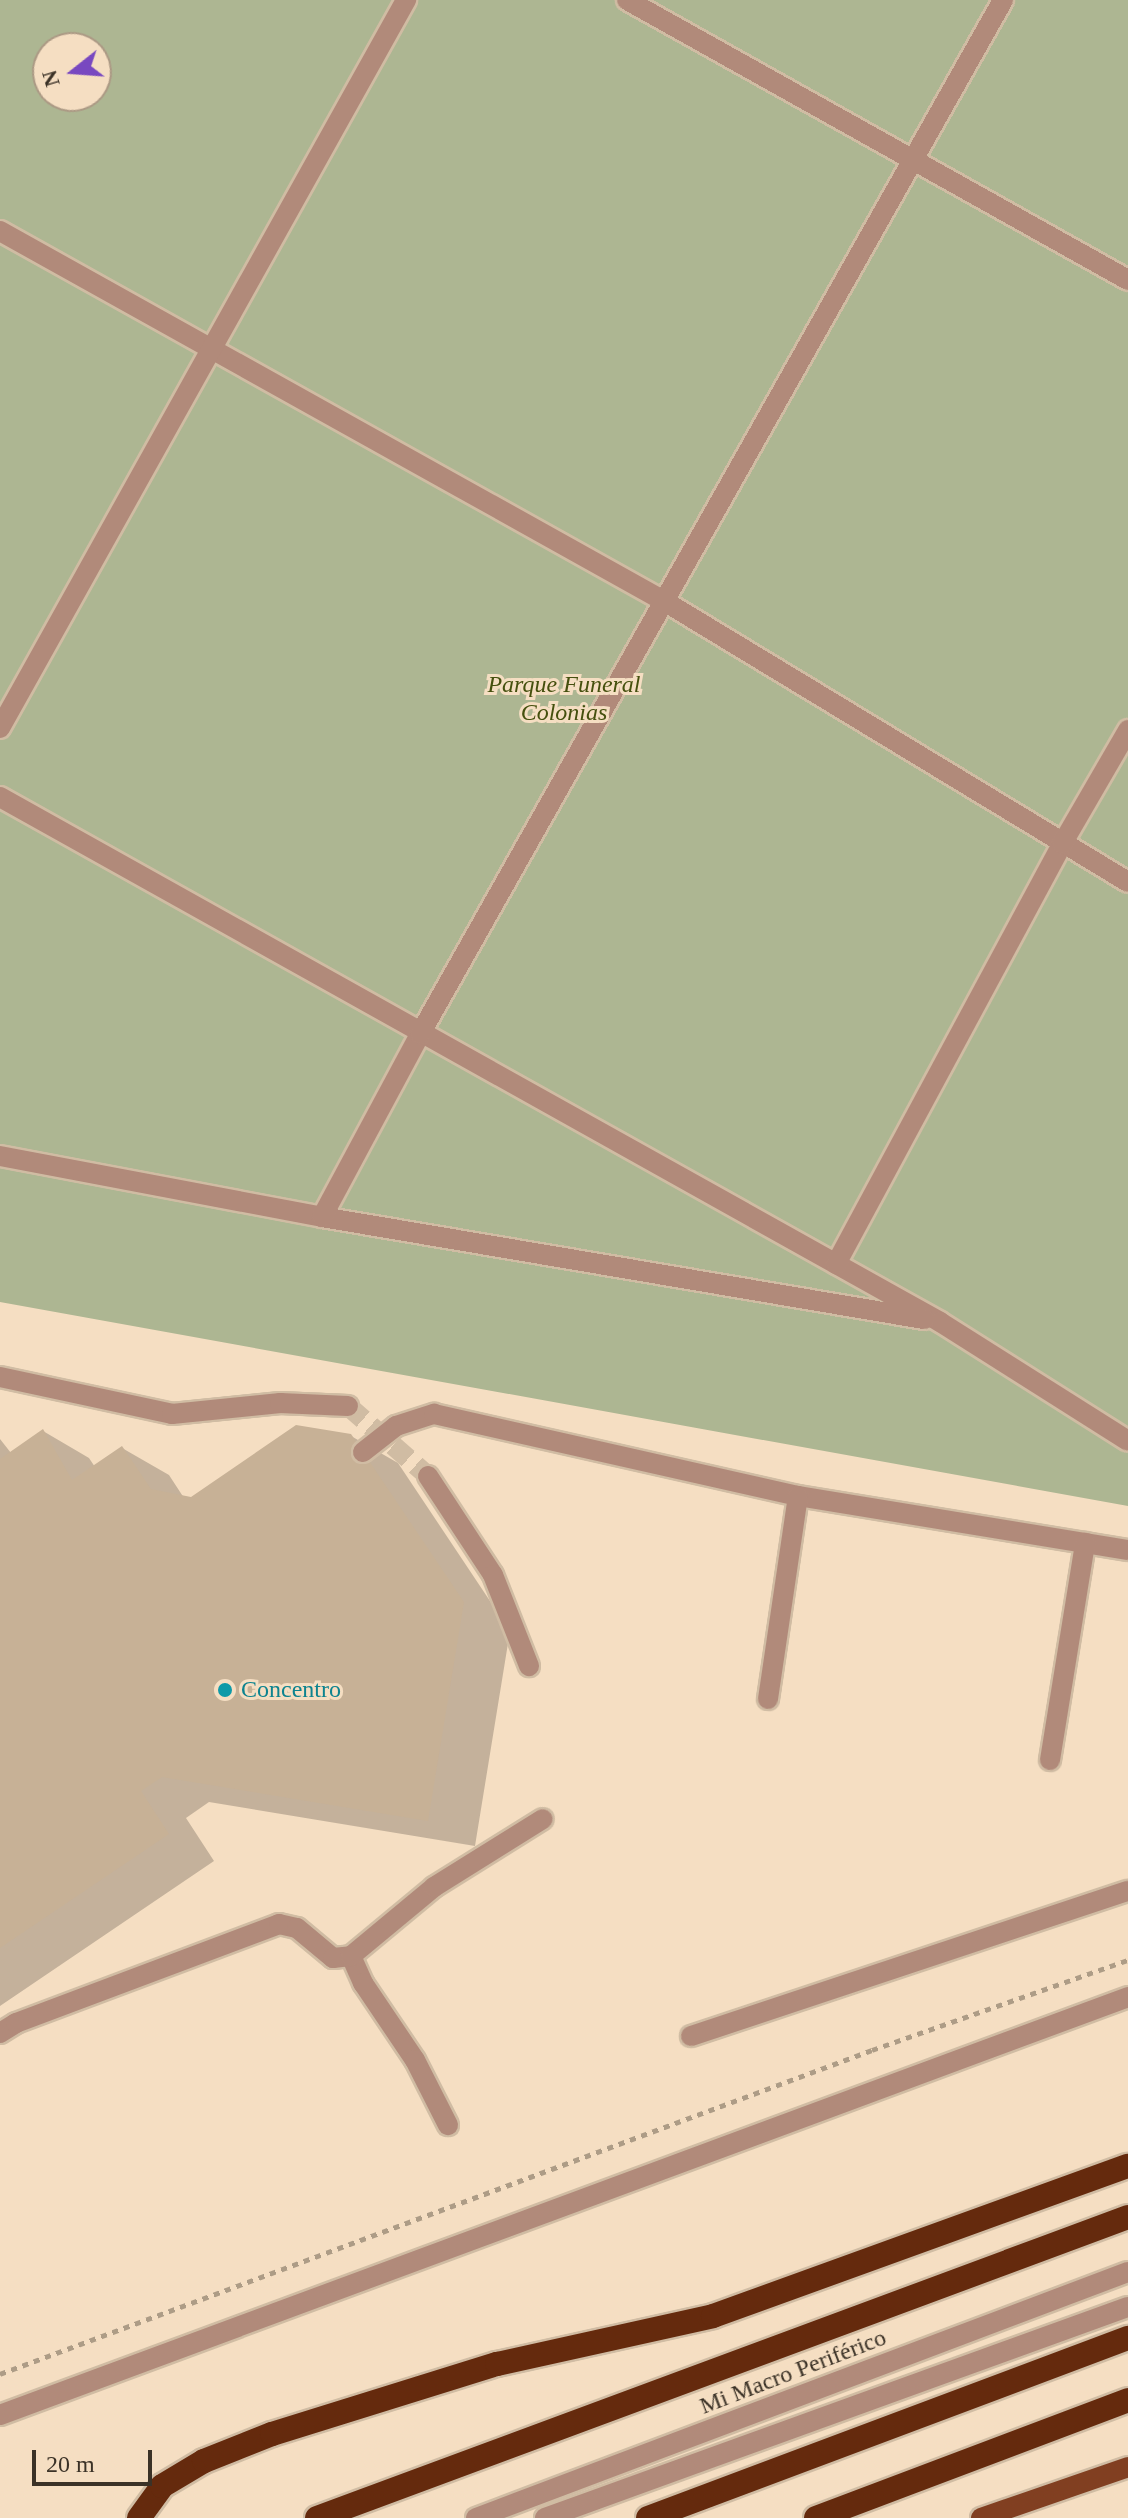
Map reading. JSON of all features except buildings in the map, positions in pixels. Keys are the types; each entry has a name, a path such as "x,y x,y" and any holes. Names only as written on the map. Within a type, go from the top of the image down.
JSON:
{"highway":[{"path":"139,2518 162,2486 204,2461 272,2434 497,2364 713,2316 1128,2166"},
{"path":"317,2518 1128,2217"},
{"path":"648,2518 1128,2338"},
{"path":"816,2518 1128,2400"}],"main road":[{"path":"981,2518 1128,2467"}],"street":[{"path":"0,728 406,0"},
{"path":"627,0 1128,280"},
{"path":"322,1217 420,1034 1003,0"},
{"path":"0,231 664,601 1128,882"},
{"path":"836,1264 1062,844 1128,730"},
{"path":"0,797 940,1322 1128,1441"},
{"path":"0,1156 322,1217 940,1322"},
{"path":"0,1377 172,1414 280,1403 348,1406"},
{"path":"363,1452 396,1426 434,1414 798,1496 1128,1550"},
{"path":"428,1476 493,1575 529,1666"},
{"path":"768,1699 798,1496"},
{"path":"1050,1760 1085,1543"},
{"path":"0,2033 16,2023 279,1924 297,1928 333,1958 351,1956 434,1887 543,1819"},
{"path":"691,2036 1128,1891"},
{"path":"351,1956 363,1983 415,2060 448,2125"},
{"path":"0,2415 1128,1997"},
{"name":"Mi Macro Periférico","path":"476,2518 1128,2272"},
{"path":"545,2518 1128,2307"}],"path":[{"path":"0,2374 857,2056 1128,1960"}],"green space":[{"name":"Parque Funeral Colonias","path":"0,0 1128,0 1128,1506 0,1302"}],"tunnel":[{"path":"348,1406 428,1476"}],"place":[{"name":"Concentro","path":"225,1690"}]}
